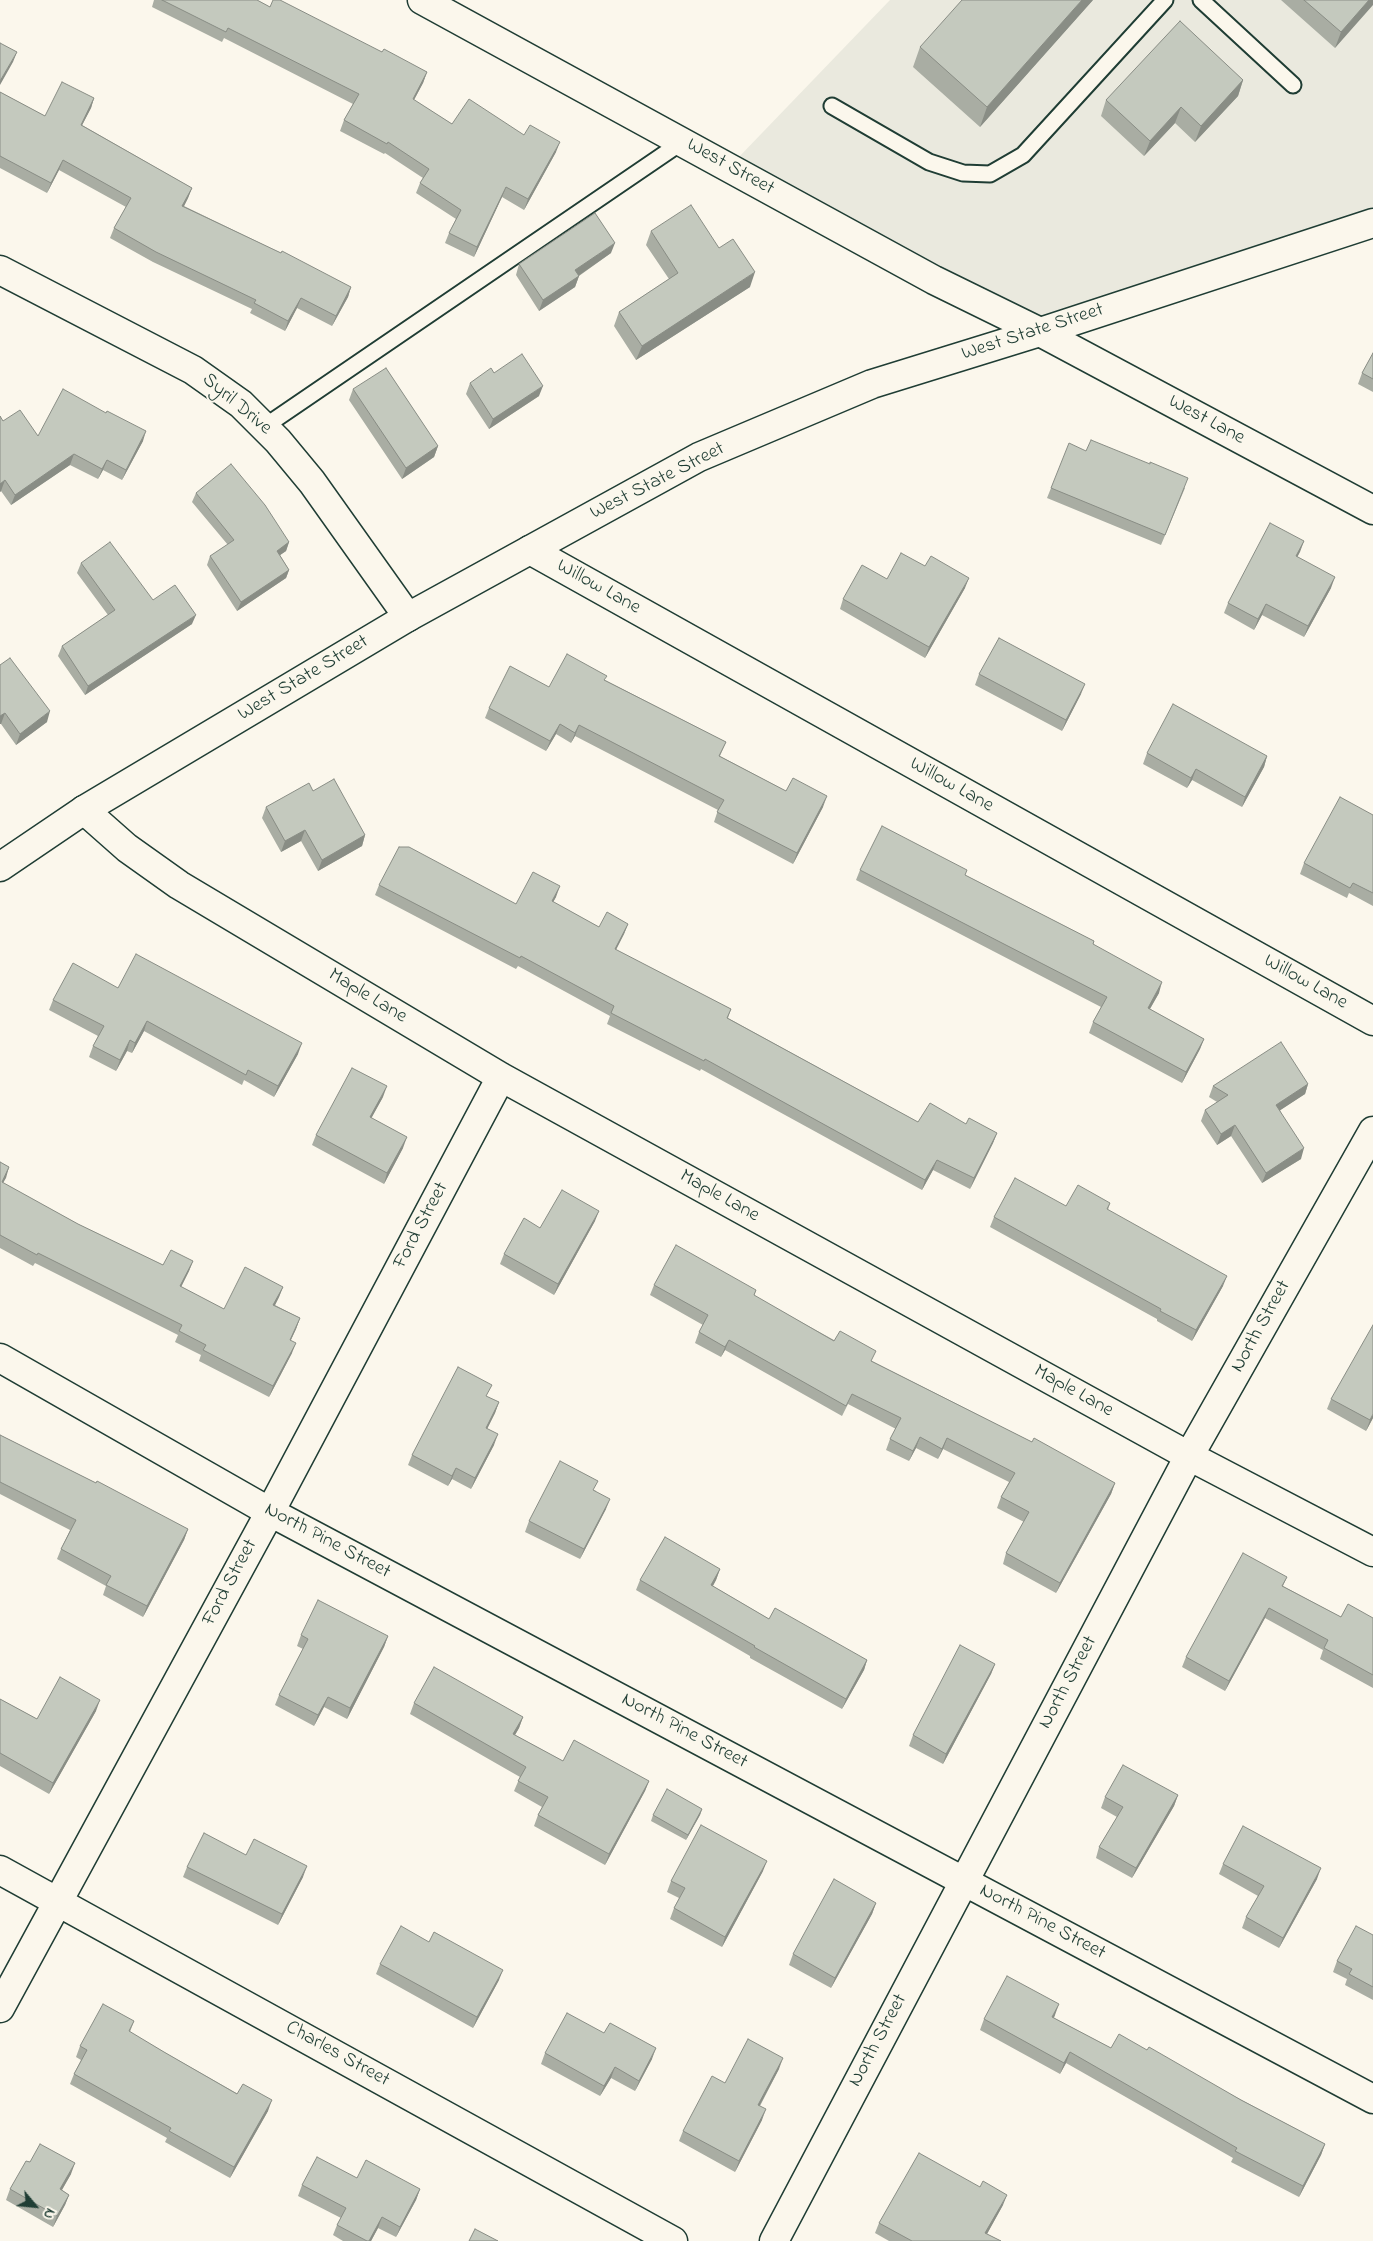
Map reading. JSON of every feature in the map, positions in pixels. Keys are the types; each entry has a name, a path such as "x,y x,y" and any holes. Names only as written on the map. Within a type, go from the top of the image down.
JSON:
{"street":[{"name":"West Street","path":"422,0 934,280 1040,332"},
{"name":"West State Street","path":"0,867 84,810 408,617 700,458 872,384 1040,332 1373,223"},
{"name":"Syril Drive","path":"7,282 193,370 241,404 264,427 312,482 408,617"},
{"name":"West Lane","path":"1040,332 1373,510"},
{"name":"Willow Lane","path":"530,550 1373,1021"},
{"name":"Maple Lane","path":"84,810 127,848 179,885 501,1077 1190,1456 1373,1552"},
{"name":"Ford Street","path":"0,2008 270,1512 501,1077"},
{"name":"North Street","path":"774,2241 1190,1456 1373,1131"},
{"name":"North Pine Street","path":"0,1358 270,1512 1373,2099"},
{"name":"Charles Street","path":"0,1870 673,2241"}],"lane":[{"path":"832,106 929,162 963,173 990,174 1024,155 1165,0"},
{"path":"1201,0 1293,85"},
{"path":"264,427 682,142"}],"shaded area":[{"path":"890,0 1373,0 1373,211 1038,319 737,159"}],"building":[{"path":"162,0 257,0 270,7 273,0 280,0 382,52 384,49 427,72 413,99 452,124 469,99 524,135 530,125 560,142 528,199 506,187 477,247 449,233 461,210 420,183 429,169 388,142 387,144 344,120 359,94 228,28 226,32"},
{"path":"962,0 1082,0 987,107 920,47"},
{"path":"1304,0 1369,0 1341,32"},
{"path":"1180,21 1243,80 1201,126 1181,107 1150,141 1106,100"},
{"path":"0,43 17,52 0,81"},
{"path":"62,82 94,98 81,125 192,188 182,206 281,253 282,251 351,287 336,316 301,298 288,321 254,303 256,300 156,252 114,228 131,198 63,160 51,183 0,156 0,92 45,116"},
{"path":"691,205 719,248 733,239 755,272 642,346 619,312 678,273 651,231"},
{"path":"595,213 615,243 575,270 579,276 543,300 519,264"},
{"path":"1373,353 1373,379 1362,373"},
{"path":"522,354 543,386 493,419 470,383 491,368 494,373"},
{"path":"386,368 438,446 406,468 353,389"},
{"path":"63,389 106,413 107,411 146,431 126,470 107,460 102,469 74,454 15,495 5,480 0,484 0,416 3,421 20,410 38,436"},
{"path":"1091,440 1188,478 1165,535 1051,488 1069,443 1086,451"},
{"path":"231,464 265,505 289,542 277,551 289,570 241,602 210,556 234,540 196,493"},
{"path":"1270,523 1304,541 1296,556 1335,577 1308,626 1266,604 1258,619 1228,603"},
{"path":"110,542 153,600 175,585 196,615 88,686 62,646 115,610 81,563"},
{"path":"901,553 925,566 931,556 969,578 929,647 843,599 862,565 887,579"},
{"path":"999,638 1085,684 1066,720 979,674"},
{"path":"567,654 607,676 604,680 726,742 719,756 786,791 793,778 827,796 797,853 717,812 724,800 579,725 575,733 560,724 550,741 489,708 510,666 549,687"},
{"path":"10,658 50,711 20,734 5,713 0,716 0,665"},
{"path":"1173,704 1267,756 1245,797 1196,769 1191,778 1147,753"},
{"path":"334,779 365,835 322,860 305,830 285,841 266,807 309,783 313,791"},
{"path":"1340,797 1373,815 1373,893 1353,883 1350,888 1304,863"},
{"path":"882,826 967,870 965,875 1094,941 1093,944 1162,982 1148,1008 1204,1039 1186,1072 1093,1022 1107,997 860,870"},
{"path":"399,847 409,847 516,904 533,872 560,886 552,901 599,927 607,912 628,924 615,949 731,1009 727,1018 918,1122 930,1103 966,1124 969,1118 997,1133 974,1178 937,1160 925,1180 705,1059 704,1061 611,1013 614,1006 521,956 520,958 379,885"},
{"path":"136,954 302,1043 278,1086 248,1070 246,1075 147,1021 135,1043 130,1040 120,1060 93,1046 104,1026 53,1000 73,963 118,988"},
{"path":"1281,1042 1308,1084 1276,1105 1304,1148 1266,1173 1235,1125 1221,1134 1205,1110 1228,1095 1213,1086"},
{"path":"352,1068 387,1086 370,1117 407,1137 387,1173 316,1135"},
{"path":"0,1162 9,1167 2,1182 78,1224 163,1265 171,1250 193,1261 180,1286 224,1309 245,1267 283,1287 273,1305 300,1318 290,1340 296,1343 273,1386 203,1350 206,1345 179,1331 182,1325 38,1253 37,1255 0,1235"},
{"path":"1015,1178 1066,1206 1078,1185 1110,1203 1107,1209 1227,1276 1196,1330 994,1217"},
{"path":"562,1190 599,1211 558,1284 504,1254 524,1218 540,1228"},
{"path":"676,1245 756,1290 754,1295 834,1341 840,1331 876,1351 871,1361 1032,1442 1034,1438 1115,1483 1060,1583 1006,1553 1029,1512 1001,1497 1015,1473 947,1438 942,1449 920,1437 913,1451 890,1439 901,1418 852,1394 846,1406 729,1340 725,1347 699,1332 708,1315 654,1285"},
{"path":"1373,1325 1373,1414 1370,1420 1331,1399"},
{"path":"458,1367 492,1385 486,1396 499,1402 486,1428 498,1434 475,1478 456,1468 452,1476 412,1455"},
{"path":"0,1435 96,1483 97,1481 188,1529 147,1606 106,1585 111,1576 61,1549 76,1520 0,1482"},
{"path":"560,1461 598,1481 593,1490 610,1499 584,1549 529,1521"},
{"path":"665,1537 720,1569 711,1585 769,1619 775,1608 867,1660 846,1699 640,1580"},
{"path":"1243,1553 1287,1577 1282,1586 1341,1617 1348,1604 1373,1618 1373,1675 1324,1648 1328,1640 1269,1608 1229,1681 1186,1657"},
{"path":"318,1600 388,1636 350,1708 328,1697 318,1715 279,1695 308,1639 301,1635"},
{"path":"960,1645 995,1664 946,1754 913,1735"},
{"path":"434,1667 523,1717 513,1734 563,1761 574,1740 649,1781 609,1854 538,1815 548,1797 518,1781 526,1767 414,1703"},
{"path":"60,1677 100,1700 53,1783 0,1753 0,1699 37,1719"},
{"path":"1123,1765 1178,1795 1136,1868 1099,1847 1123,1807 1105,1797"},
{"path":"667,1789 702,1809 688,1835 653,1815"},
{"path":"701,1825 767,1861 725,1937 674,1908 685,1888 671,1881"},
{"path":"1243,1826 1321,1868 1283,1938 1246,1917 1264,1886 1223,1864"},
{"path":"204,1833 246,1855 254,1839 307,1866 282,1914 187,1867"},
{"path":"834,1879 876,1903 835,1978 793,1954"},
{"path":"401,1926 429,1942 434,1932 503,1970 477,2017 380,1964"},
{"path":"1356,1926 1373,1935 1373,1987 1349,1974 1352,1969 1337,1961"},
{"path":"1007,1976 1059,2004 1052,2017 1111,2048 1119,2034 1147,2050 1149,2047 1241,2100 1325,2144 1303,2186 1235,2151 1237,2148 1070,2052 1064,2063 984,2019"},
{"path":"103,2004 134,2021 129,2031 237,2094 243,2084 272,2100 234,2167 169,2131 171,2128 74,2074 87,2050 80,2046"},
{"path":"567,2013 604,2033 610,2023 656,2048 639,2081 615,2067 604,2086 545,2053"},
{"path":"748,2039 783,2058 758,2105 766,2109 739,2161 683,2131 712,2076 725,2083"},
{"path":"40,2144 75,2163 60,2189 69,2195 57,2216 10,2189 26,2161 30,2162"},
{"path":"919,2153 980,2187 983,2181 1007,2195 985,2233 1001,2241 912,2241 879,2223"},
{"path":"317,2157 357,2178 366,2160 420,2189 400,2227 382,2217 369,2241 367,2241 337,2225 346,2208 302,2185"},
{"path":"475,2229 498,2241 469,2241"}]}
